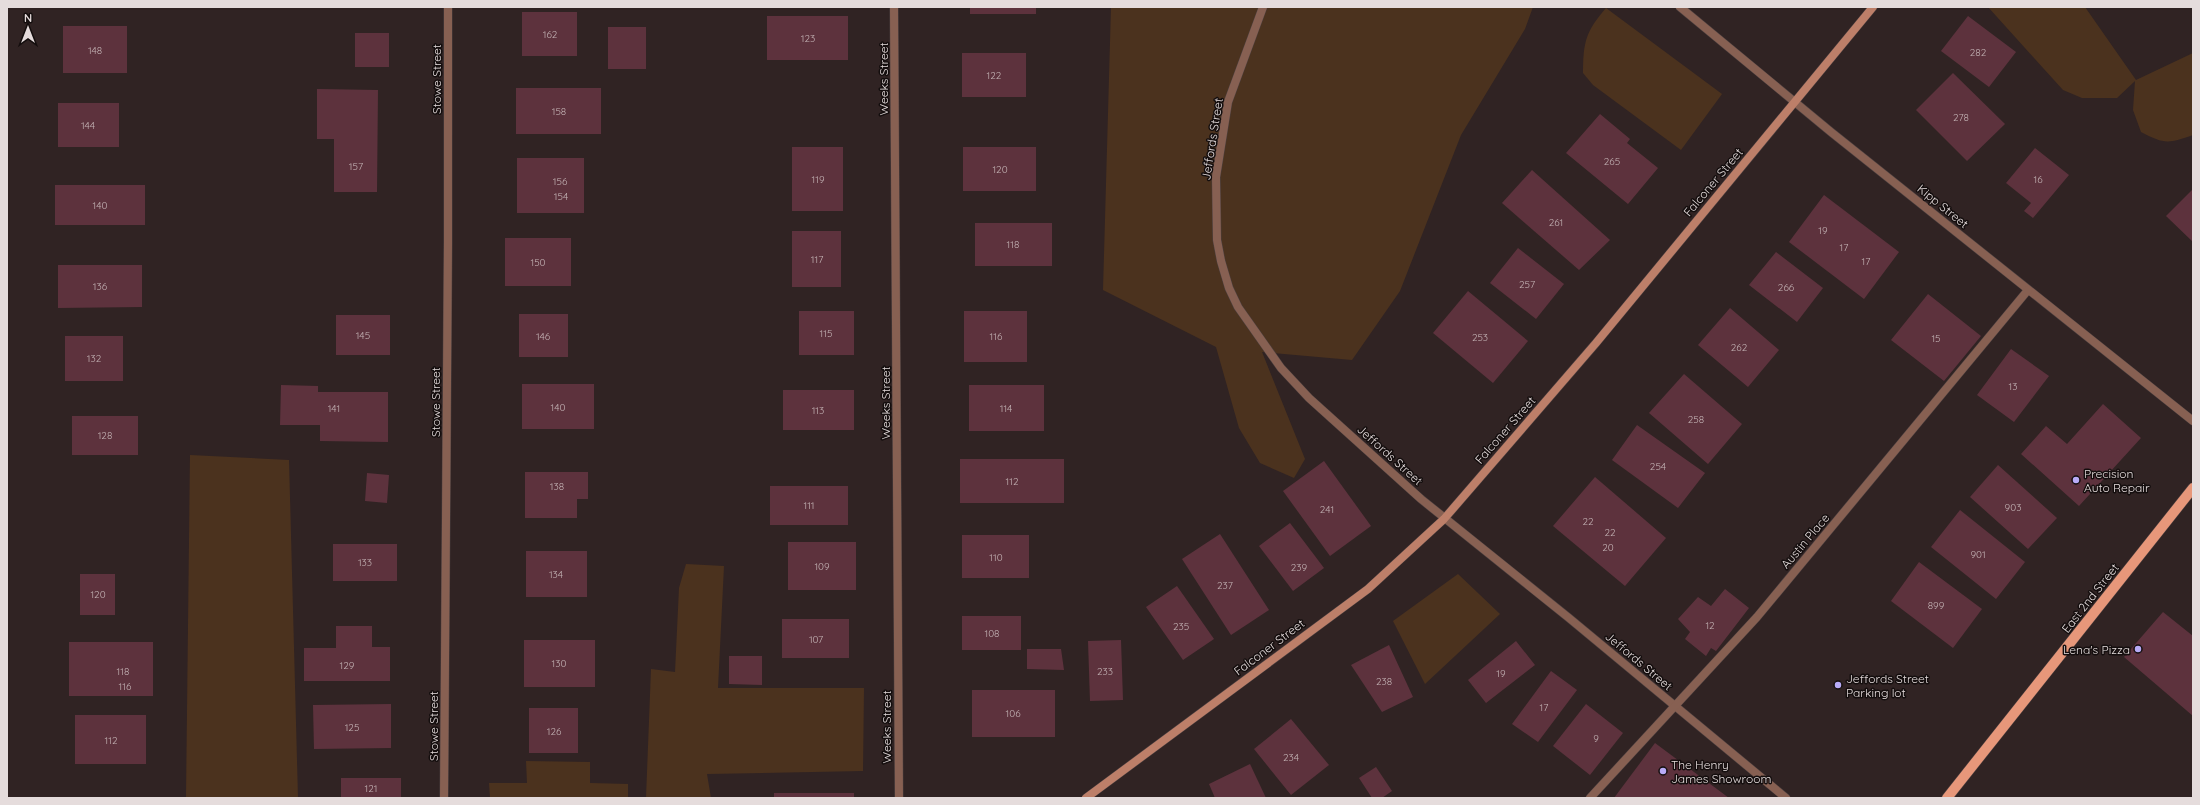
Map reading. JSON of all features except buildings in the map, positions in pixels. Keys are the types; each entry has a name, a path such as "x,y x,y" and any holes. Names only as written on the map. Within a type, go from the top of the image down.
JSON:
{"main road":[{"name":"East 2nd Street","path":"1947,798 2193,488"}],"street":[{"name":"Stowe Street","path":"444,798 448,250 448,7"},
{"name":"Weeks Street","path":"894,7 899,798"},
{"name":"Jeffords Street","path":"1263,7 1228,102 1216,177 1217,240 1221,261 1229,288 1238,307 1281,368 1309,398 1444,519 1569,618 1786,798"},
{"name":"Kipp Street","path":"1680,7 1830,132 2193,421"},
{"name":"Falconer Street","path":"1086,798 1368,589 1444,519 1596,343 1873,7"},
{"name":"Austin Place","path":"1590,798 1757,617 2028,290"}],"shaded area":[{"path":"1111,7 1533,7 1525,29 1461,135 1400,291 1352,360 1262,352 1305,459 1294,478 1260,463 1239,428 1216,347 1103,290"},
{"path":"1988,7 2085,7 2136,80 2193,53 2193,135 2178,140 2161,141 2141,132 2133,110 2135,81 2117,98 2082,98 2063,90"},
{"path":"1606,8 1722,94 1681,150 1593,85 1583,73 1584,53 1587,38 1590,30"},
{"path":"190,455 289,460 298,798 186,798"},
{"path":"686,564 724,566 718,688 864,688 863,771 707,774 711,798 646,798 651,669 675,672 679,588"},
{"path":"1458,574 1500,614 1425,684 1393,621"},
{"path":"526,761 590,762 590,783 628,784 628,798 490,798 489,783 527,783"}],"place":[{"name":"Precision Auto Repair","path":"2076,480"},
{"name":"Lena's Pizza","path":"2138,649"},
{"name":"Jeffords Street Parking lot","path":"1838,685"},
{"name":"The Henry James Showroom","path":"1663,771"}]}
